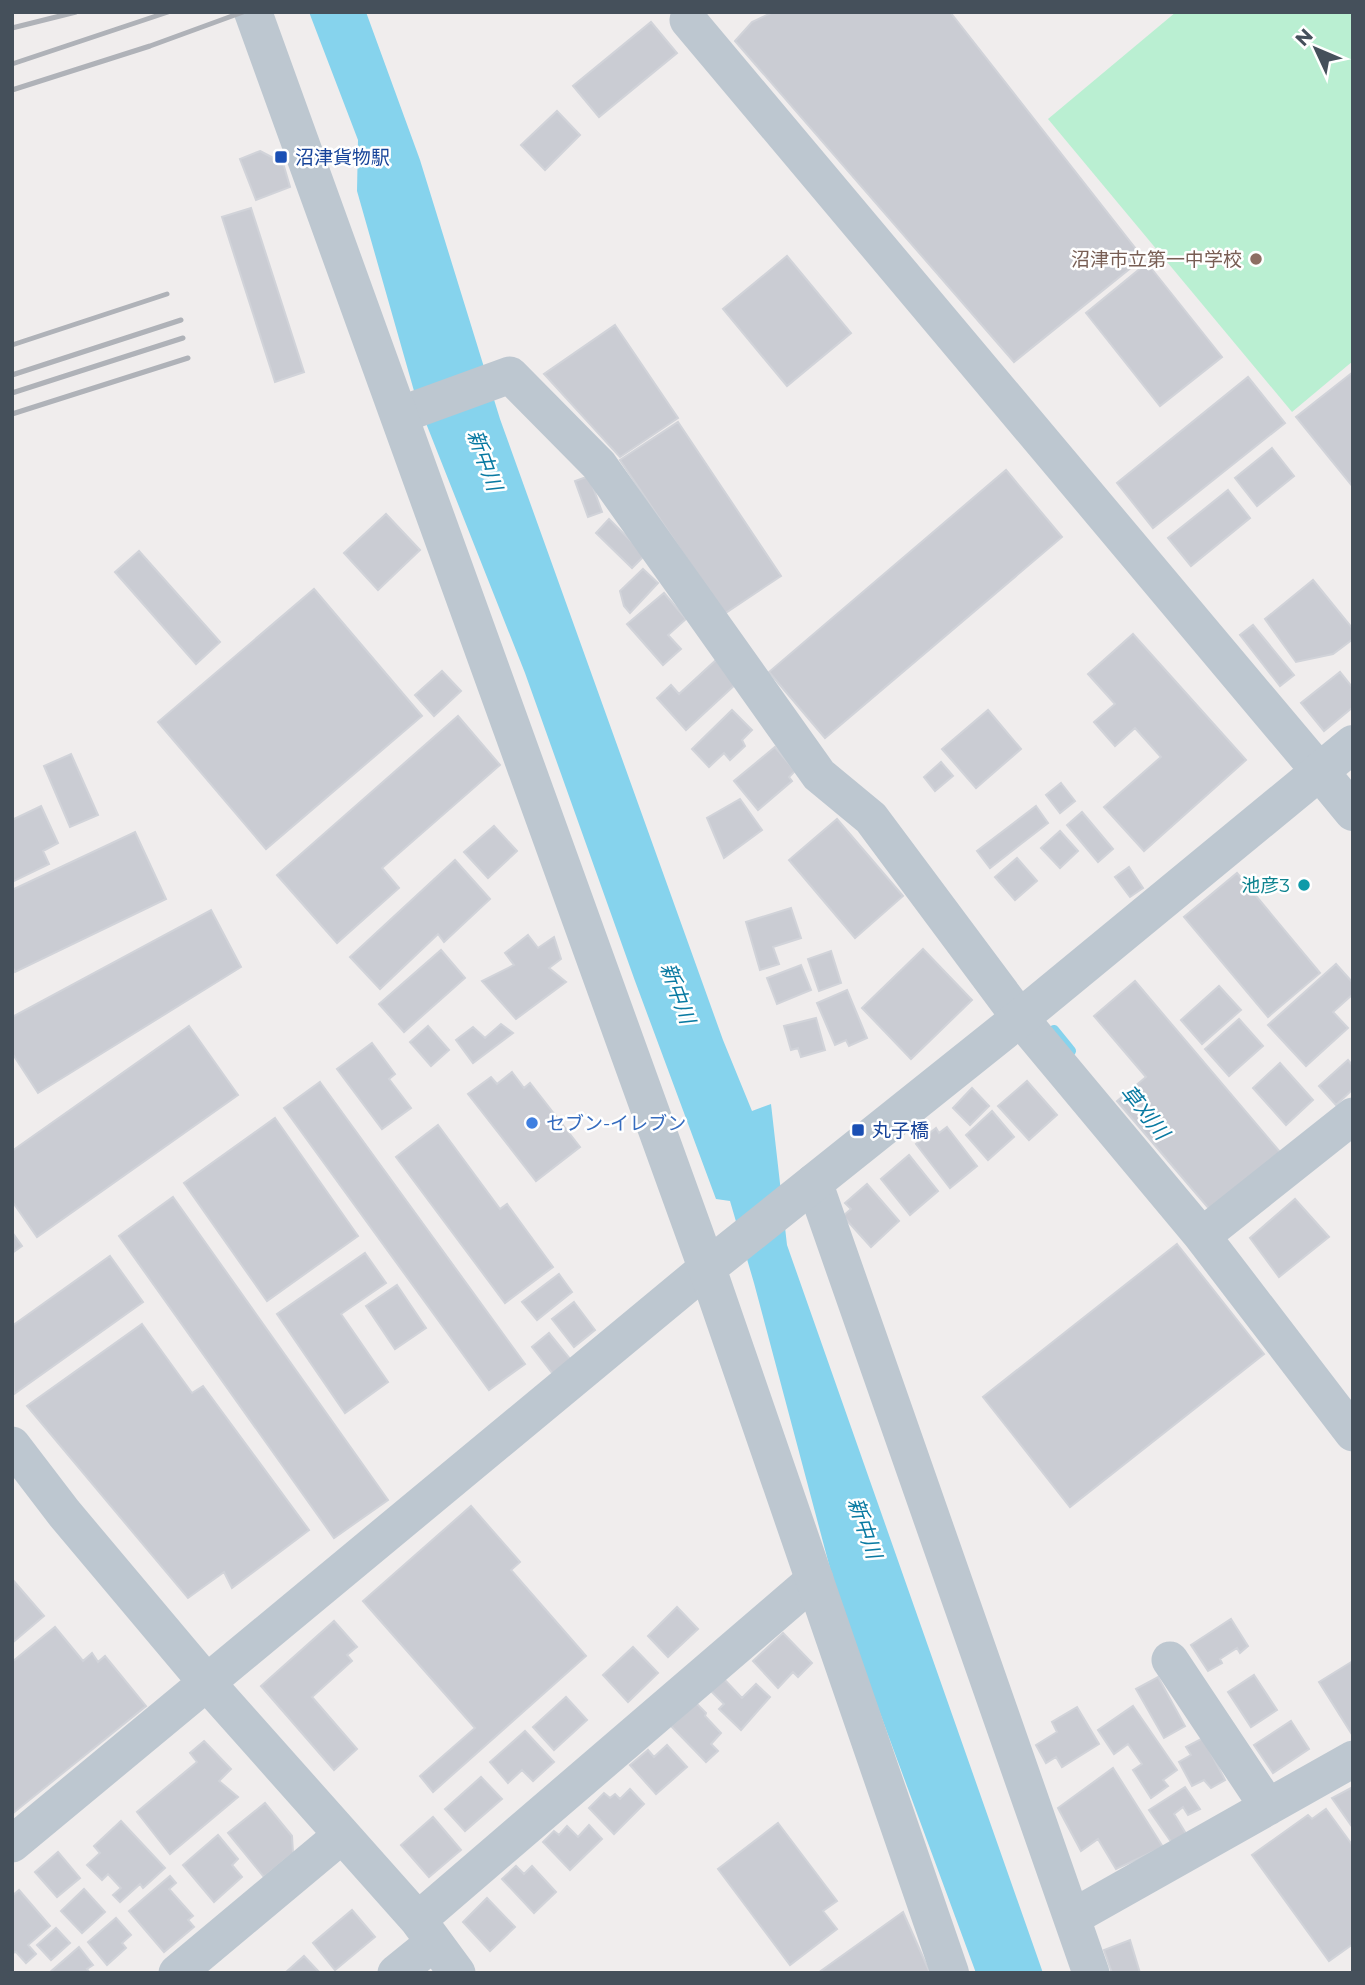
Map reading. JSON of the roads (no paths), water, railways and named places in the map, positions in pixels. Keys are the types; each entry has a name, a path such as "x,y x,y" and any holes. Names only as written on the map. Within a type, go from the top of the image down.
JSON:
{"street":[{"path":"253,12 714,1261 815,1579 950,1973"},
{"path":"688,20 1353,812"},
{"path":"400,415 510,375 599,465 819,775 871,818 1020,1018 1202,1236 1353,1433"},
{"path":"12,1844 714,1261 1020,1018 1353,744"},
{"path":"1202,1236 1353,1116"},
{"path":"800,1193 1073,1917 1091,1973"},
{"path":"12,1445 64,1513 207,1683 426,1932 457,1973"},
{"path":"396,1973 426,1932 815,1579"},
{"path":"1170,1660 1268,1807"},
{"path":"1073,1917 1353,1759"},
{"path":"177,1973 342,1835"}],"water":[{"name":"新中川","path":"309,12 366,12 420,160 500,419 723,1040 752,1111 771,1104 787,1245 1043,1973 976,1973 839,1602 730,1201 716,1199 525,673 416,398 357,191 358,140"}],"waterway":[{"name":"草刈川","path":"1054,1030 1071,1051"}],"railway":[{"path":"12,28 76,12"},
{"path":"12,64 168,12"},
{"path":"12,90 150,46 243,12"},
{"path":"12,345 167,294"},
{"path":"12,375 181,320"},
{"path":"12,393 183,338"},
{"path":"12,414 188,358"}],"place":[{"name":"沼津貨物駅","path":"281,157"},
{"name":"沼津市立第一中学校","path":"1256,259"},
{"name":"池彦3","path":"1304,885"},
{"name":"セブン-イレブン","path":"532,1123"},
{"name":"丸子橋","path":"858,1130"}]}
